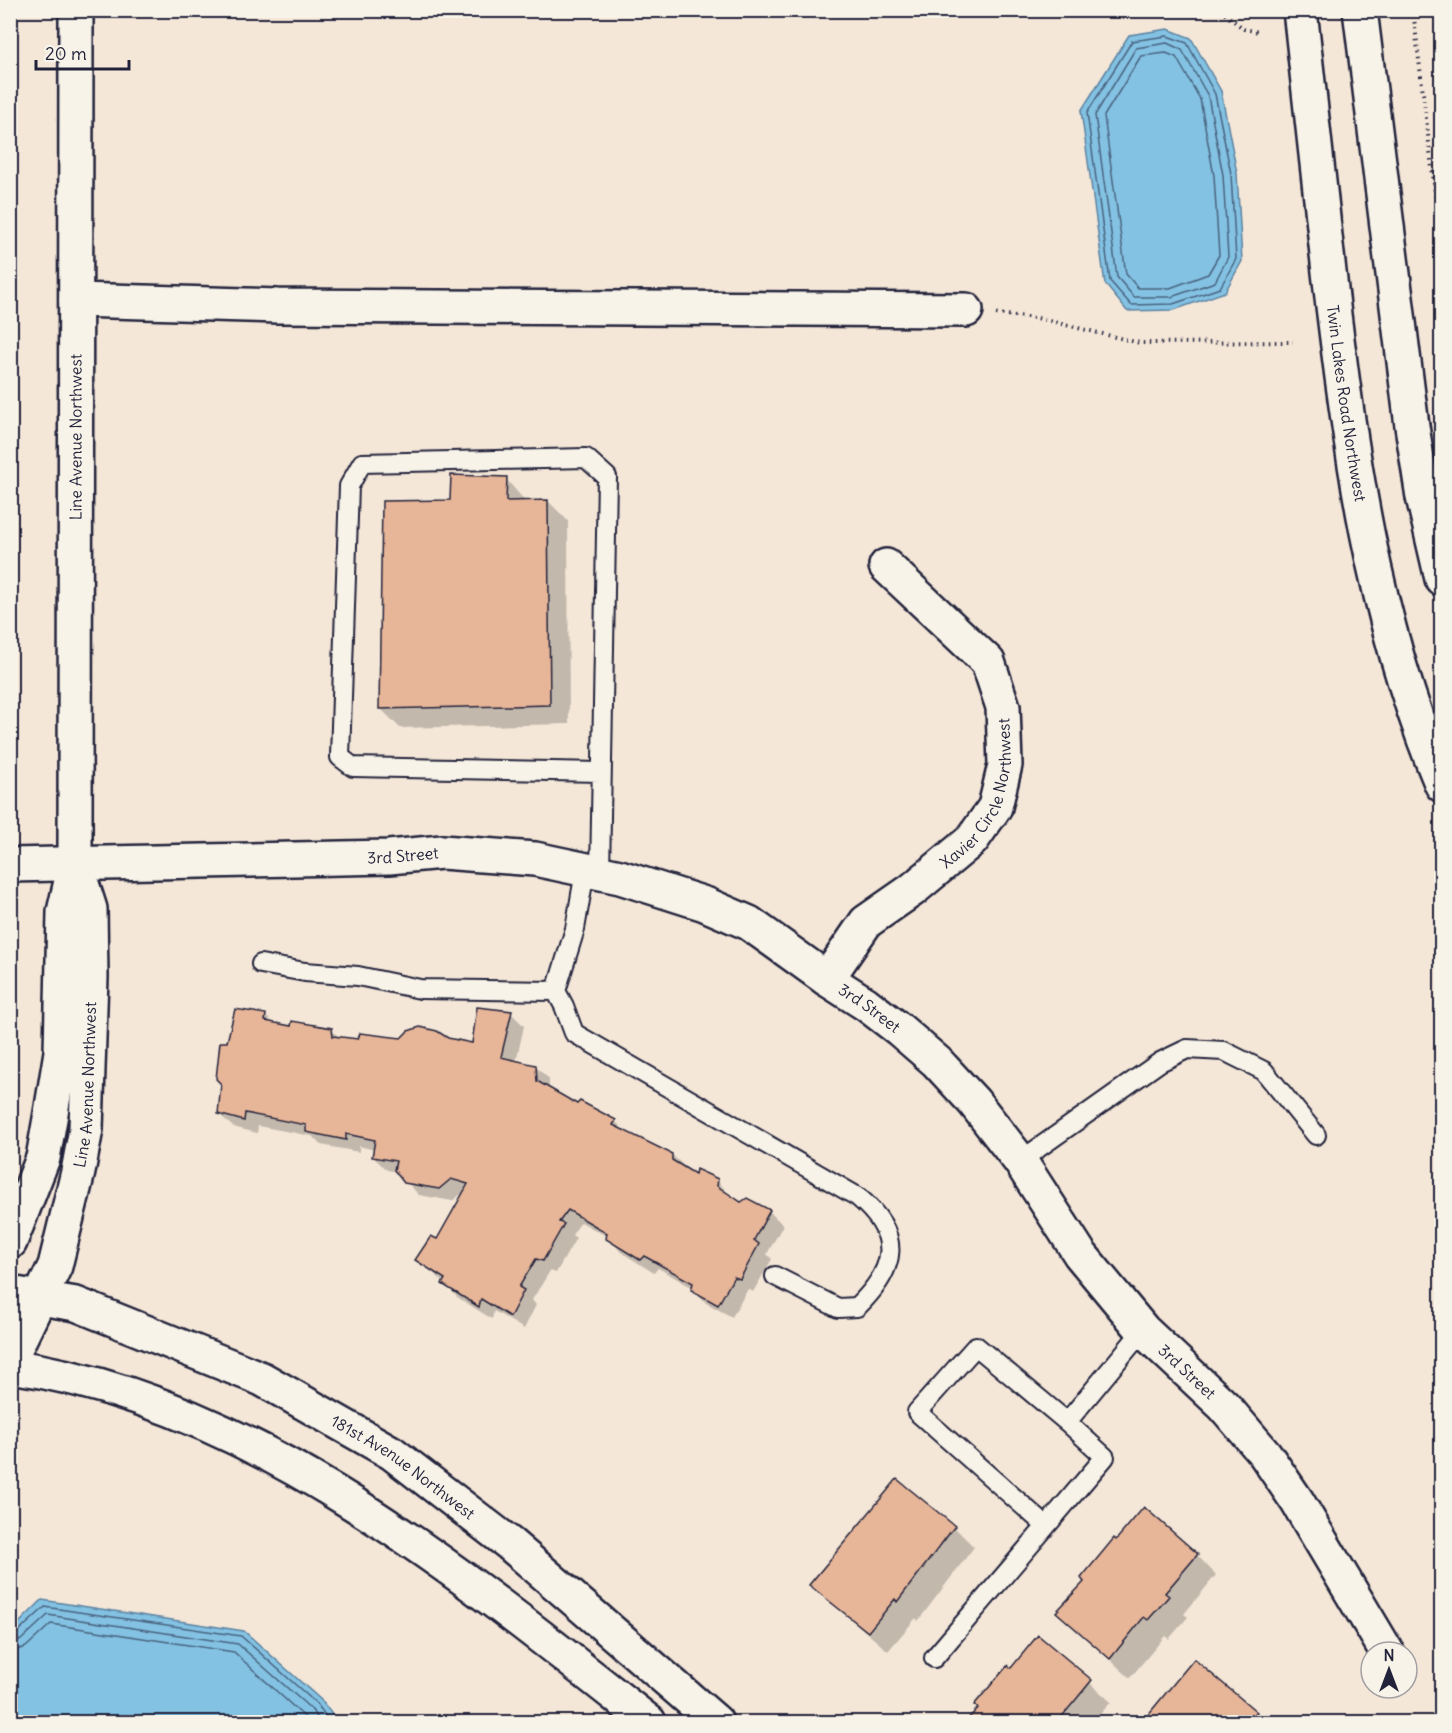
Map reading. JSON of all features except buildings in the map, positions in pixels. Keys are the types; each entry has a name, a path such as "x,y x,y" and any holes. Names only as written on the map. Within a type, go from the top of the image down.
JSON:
{"street":[{"name":"Line Avenue Northwest","path":"10,1242 43,1158 61,1052 64,912 75,864 76,10"},
{"name":"Twin Lakes Road Northwest","path":"1300,10 1342,386 1359,497 1371,560 1390,635 1413,707 1442,784"},
{"path":"1360,10 1412,426 1423,497 1442,579"},
{"path":"76,300 278,306 966,310"},
{"name":"Xavier Circle Northwest","path":"827,979 866,922 912,890 972,840 995,807 1005,765 1003,707 988,662 886,566"},
{"name":"3rd Street","path":"10,866 389,857 442,852 535,860 620,877 705,904 749,922 827,979 866,1004 937,1062 974,1102 1020,1161 1080,1254 1143,1330 1224,1406 1265,1454 1297,1501 1380,1640"},
{"name":"Line Avenue Northwest","path":"10,1359 24,1296 55,1266 86,1129 91,977 90,909 75,864"},
{"name":"181st Avenue Northwest","path":"24,1296 76,1304 262,1379 392,1453 510,1544 716,1722"},
{"path":"10,1366 55,1372 151,1403 276,1459 359,1507 464,1578 649,1722"}],"lane":[{"path":"601,772 353,767 340,758 349,486 362,463 586,458 607,477 601,772 592,872 556,991 574,1033 858,1197 874,1211 885,1228 890,1251 887,1269 873,1291 857,1307 838,1308 774,1276"},
{"path":"261,964 305,972 358,976 420,989 556,991"},
{"path":"1020,1161 1160,1062 1187,1049 1224,1051 1264,1071 1316,1135"},
{"path":"1067,1422 1143,1330"},
{"path":"934,1658 1105,1457 976,1346 917,1412 1046,1526"}],"path":[{"path":"1220,10 1244,29 1259,32"},
{"path":"1413,10 1442,251"},
{"path":"966,310 1036,318 1140,343 1293,342"}],"water":[{"path":"1168,29 1191,38 1221,91 1237,173 1242,261 1225,292 1174,310 1127,311 1105,284 1081,111 1129,35"},
{"path":"42,1600 244,1631 321,1700 338,1722 11,1722 11,1631"}]}
